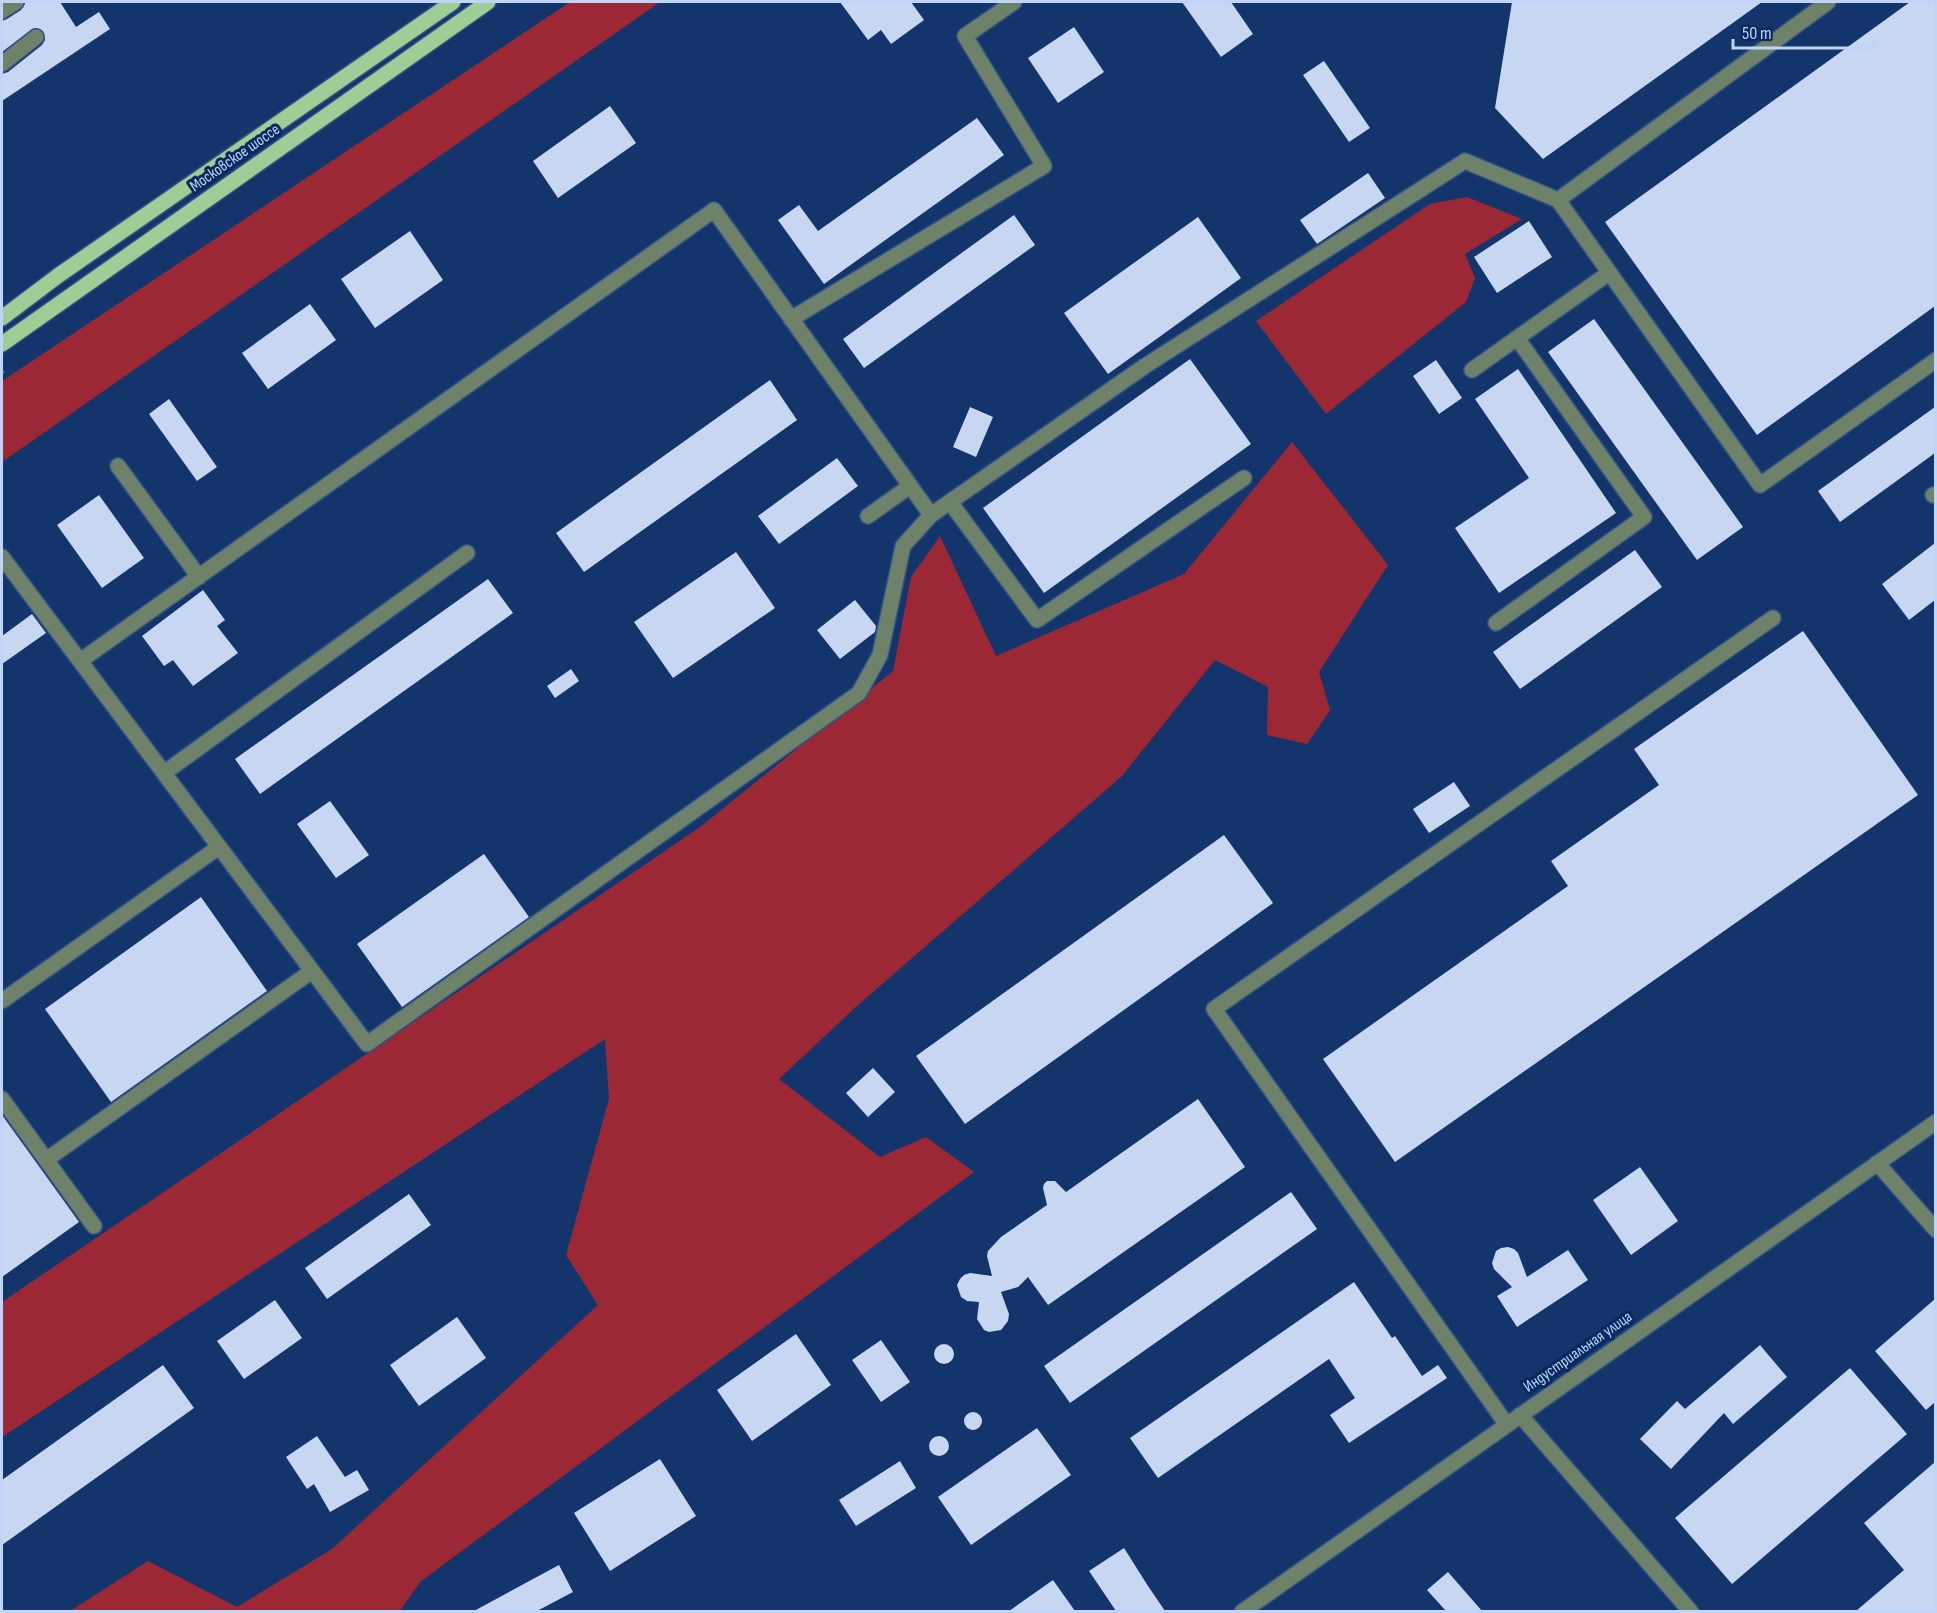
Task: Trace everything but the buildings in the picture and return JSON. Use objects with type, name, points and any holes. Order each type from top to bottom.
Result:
[{"type":"main road","name":"Московское шоссе","points":[[2,318],[59,275],[453,2]]},
{"type":"main road","name":"Московское шоссе","points":[[2,344],[488,2]]},
{"type":"street","points":[[2,11],[15,2]]},
{"type":"street","points":[[791,319],[1044,166],[965,36],[1014,2]]},
{"type":"street","points":[[1558,200],[1828,2]]},
{"type":"street","points":[[2,64],[36,38]]},
{"type":"street","points":[[2,557],[367,1044],[859,693],[880,655],[903,546],[931,515],[1145,366],[1465,161],[1558,200],[1760,485],[1935,360]]},
{"type":"street","points":[[80,661],[714,210],[931,515]]},
{"type":"street","points":[[1472,370],[1609,273]]},
{"type":"street","points":[[1496,623],[1644,517],[1517,338]]},
{"type":"street","points":[[118,466],[199,577]]},
{"type":"street","points":[[950,502],[1037,620],[1244,478]]},
{"type":"street","points":[[868,516],[910,486]]},
{"type":"street","points":[[164,773],[467,553]]},
{"type":"street","points":[[1507,1425],[1214,1009],[1773,618]]},
{"type":"street","points":[[2,1001],[219,847]]},
{"type":"street","points":[[46,1160],[312,971]]},
{"type":"street","points":[[2,1099],[94,1226]]},
{"type":"street","name":"Индустриальная улица","points":[[1242,1611],[1935,1122]]},
{"type":"street","points":[[1877,1163],[1935,1230]]},
{"type":"street","points":[[1520,1415],[1691,1611]]},
{"type":"shaded area","points":[[570,2],[660,2],[2,462],[2,381]]},
{"type":"shaded area","points":[[1467,197],[1522,219],[1465,254],[1475,278],[1466,302],[1326,414],[1256,321],[1430,204]]},
{"type":"shaded area","points":[[1292,442],[1388,565],[1319,672],[1330,710],[1307,744],[1267,735],[1268,687],[1215,660],[1121,777],[858,1005],[779,1079],[880,1157],[926,1137],[974,1172],[420,1582],[400,1611],[70,1611],[148,1561],[237,1607],[332,1549],[598,1305],[566,1255],[609,1099],[605,1039],[2,1437],[2,1302],[700,827],[893,671],[911,577],[940,536],[996,656],[1184,574]]}]
